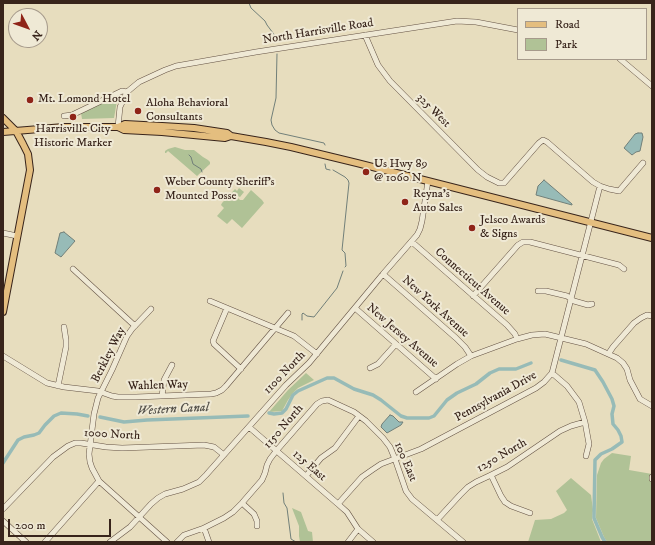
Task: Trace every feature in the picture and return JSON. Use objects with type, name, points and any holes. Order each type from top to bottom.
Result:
[{"type":"main road","points":[[3,118],[16,131],[23,144],[28,154],[30,170],[3,312]]},
{"type":"main road","points":[[3,132],[64,127],[118,127],[125,124],[194,128],[227,133],[231,136],[291,147],[652,238]]},
{"type":"street","name":"North Harrisville Road","points":[[64,116],[72,115],[122,91],[127,92],[140,82],[176,66],[457,21],[476,22],[517,30]]},
{"type":"street","name":"325 West","points":[[365,35],[378,65],[390,81],[478,170],[487,177],[499,183],[504,183],[543,140],[600,186]]},
{"type":"street","points":[[621,60],[652,86]]},
{"type":"street","points":[[118,127],[120,107],[127,92]]},
{"type":"street","points":[[600,186],[619,191],[643,163]]},
{"type":"street","name":"1100 North","points":[[110,542],[130,527],[151,504],[161,496],[183,489],[198,482],[206,475],[286,385],[317,354],[417,235],[420,229],[428,181]]},
{"type":"street","name":"Pennsylvania Drive","points":[[338,504],[362,477],[381,464],[421,449],[536,388],[552,373],[600,186]]},
{"type":"street","points":[[3,234],[17,236]]},
{"type":"street","name":"Connecticut Avenue","points":[[412,242],[511,329],[517,339]]},
{"type":"street","points":[[473,296],[518,245],[523,242],[530,242],[619,264],[624,269]]},
{"type":"street","points":[[73,269],[135,326]]},
{"type":"street","name":"New York Avenue","points":[[383,274],[456,338],[471,356]]},
{"type":"street","points":[[538,291],[546,291],[567,296],[574,301],[588,305],[592,304]]},
{"type":"street","points":[[210,301],[294,336],[317,354]]},
{"type":"street","points":[[227,308],[213,341],[214,344],[241,369]]},
{"type":"street","name":"New Jersey Avenue","points":[[355,308],[436,379]]},
{"type":"street","name":"Berkley Way","points":[[99,481],[94,474],[89,454],[94,414],[98,398],[127,336],[151,309]]},
{"type":"street","name":"Wahlen Way","points":[[3,356],[47,383],[101,392],[112,396],[211,394],[222,390],[288,313]]},
{"type":"street","points":[[609,353],[612,347],[634,323],[641,318],[652,316]]},
{"type":"street","points":[[58,386],[66,347],[64,326]]},
{"type":"street","points":[[416,392],[471,356],[517,339],[532,335],[545,334],[586,344],[609,353],[627,369],[630,380],[640,399],[652,406]]},
{"type":"street","points":[[370,368],[378,364],[396,344]]},
{"type":"street","points":[[162,396],[162,386],[172,365]]},
{"type":"street","points":[[552,373],[567,386],[579,402],[585,422],[589,444],[586,456]]},
{"type":"street","name":"100 East","points":[[322,401],[328,400],[354,412],[366,421],[390,447],[406,491],[412,499],[463,542]]},
{"type":"street","name":"1150 North","points":[[177,542],[184,535],[204,528],[224,518],[242,503],[262,480],[266,473],[267,465],[270,459],[277,450],[317,404],[322,401]]},
{"type":"street","points":[[306,476],[322,458],[335,448],[359,416]]},
{"type":"street","name":"1250 North","points":[[437,520],[468,487],[507,467],[560,431],[585,422]]},
{"type":"street","name":"125 East","points":[[250,427],[347,512],[358,529],[373,542]]},
{"type":"street","name":"1000 North","points":[[3,509],[53,457],[60,451],[75,443],[122,448],[204,445],[214,447],[224,455]]},
{"type":"street","points":[[491,475],[505,502],[511,506],[530,513]]},
{"type":"street","points":[[44,542],[99,481],[167,542]]},
{"type":"street","points":[[242,503],[254,514],[257,521],[257,526]]},
{"type":"street","points":[[3,521],[26,542]]},
{"type":"street","points":[[204,528],[209,542]]},
{"type":"street","points":[[348,542],[358,529]]},
{"type":"green space","points":[[118,95],[114,118],[82,119],[81,113]]},
{"type":"green space","points":[[175,147],[185,150],[194,150],[208,160],[210,164],[197,176],[168,151],[165,153],[168,149]]},
{"type":"green space","points":[[239,188],[244,192],[240,197],[237,197],[240,200],[243,200],[251,190],[264,203],[242,228],[232,219],[227,224],[217,216],[224,208],[221,205],[222,203],[235,189],[237,191]]},
{"type":"green space","points":[[306,373],[314,380],[298,388],[288,400],[282,411],[269,412],[288,390]]},
{"type":"green space","points":[[612,453],[631,456],[629,470],[652,474],[652,542],[607,542],[604,537],[596,518],[597,475],[601,463]]},
{"type":"green space","points":[[571,478],[591,495],[593,510],[592,519],[601,542],[528,542],[535,520],[551,519],[567,510],[556,491]]},
{"type":"green space","points":[[292,508],[301,512],[308,531],[312,532],[313,542],[300,542],[299,526]]},
{"type":"water","points":[[642,133],[643,137],[640,151],[632,155],[624,148],[635,134]]},
{"type":"water","points":[[544,180],[572,205],[536,195],[538,186]]},
{"type":"water","points":[[64,232],[75,241],[61,257],[55,253],[60,233]]},
{"type":"water","points":[[390,415],[399,422],[403,422],[401,425],[387,433],[381,427]]},
{"type":"waterway","points":[[249,3],[251,8],[265,21],[276,37],[276,42]]},
{"type":"waterway","points":[[277,54],[276,98],[271,120],[272,125],[279,133],[324,143],[325,145]]},
{"type":"waterway","points":[[189,155],[193,164],[201,169],[202,172]]},
{"type":"waterway","points":[[325,164],[326,169],[330,170]]},
{"type":"waterway","points":[[333,170],[345,177],[349,183],[342,250],[345,253],[345,267]]},
{"type":"waterway","points":[[302,320],[303,313],[307,316],[314,317],[337,288],[343,271]]},
{"type":"waterway","name":"Western Canal","points":[[561,360],[595,370],[612,399],[614,406],[612,414],[613,424],[618,430],[622,442],[601,454],[595,460],[594,518],[605,542]]},
{"type":"waterway","name":"Western Canal","points":[[269,413],[282,413],[286,409],[293,395],[298,391],[327,378],[334,378],[354,389],[373,395],[401,416],[407,418],[429,418],[434,416],[447,400],[457,393],[476,384],[490,373],[499,369],[516,369],[531,363]]},
{"type":"waterway","name":"Western Canal","points":[[3,463],[18,440],[39,433],[54,416],[61,413],[88,416]]},
{"type":"waterway","name":"Western Canal","points":[[100,417],[124,422],[248,416]]},
{"type":"waterway","points":[[283,493],[284,503],[287,508],[291,539],[296,542]]},
{"type":"place","name":"Mt. Lomond Hotel","points":[[30,100]]},
{"type":"place","name":"Aloha Behavioral Consultants","points":[[138,111]]},
{"type":"place","name":"Harrisville City Historic Marker","points":[[73,117]]},
{"type":"place","name":"Us Hwy 89 @ 1060 N","points":[[366,172]]},
{"type":"place","name":"Weber County Sheriff's Mounted Posse","points":[[157,190]]},
{"type":"place","name":"Reyna's Auto Sales","points":[[405,202]]},
{"type":"place","name":"Jelsco Awards & Signs","points":[[472,228]]}]
